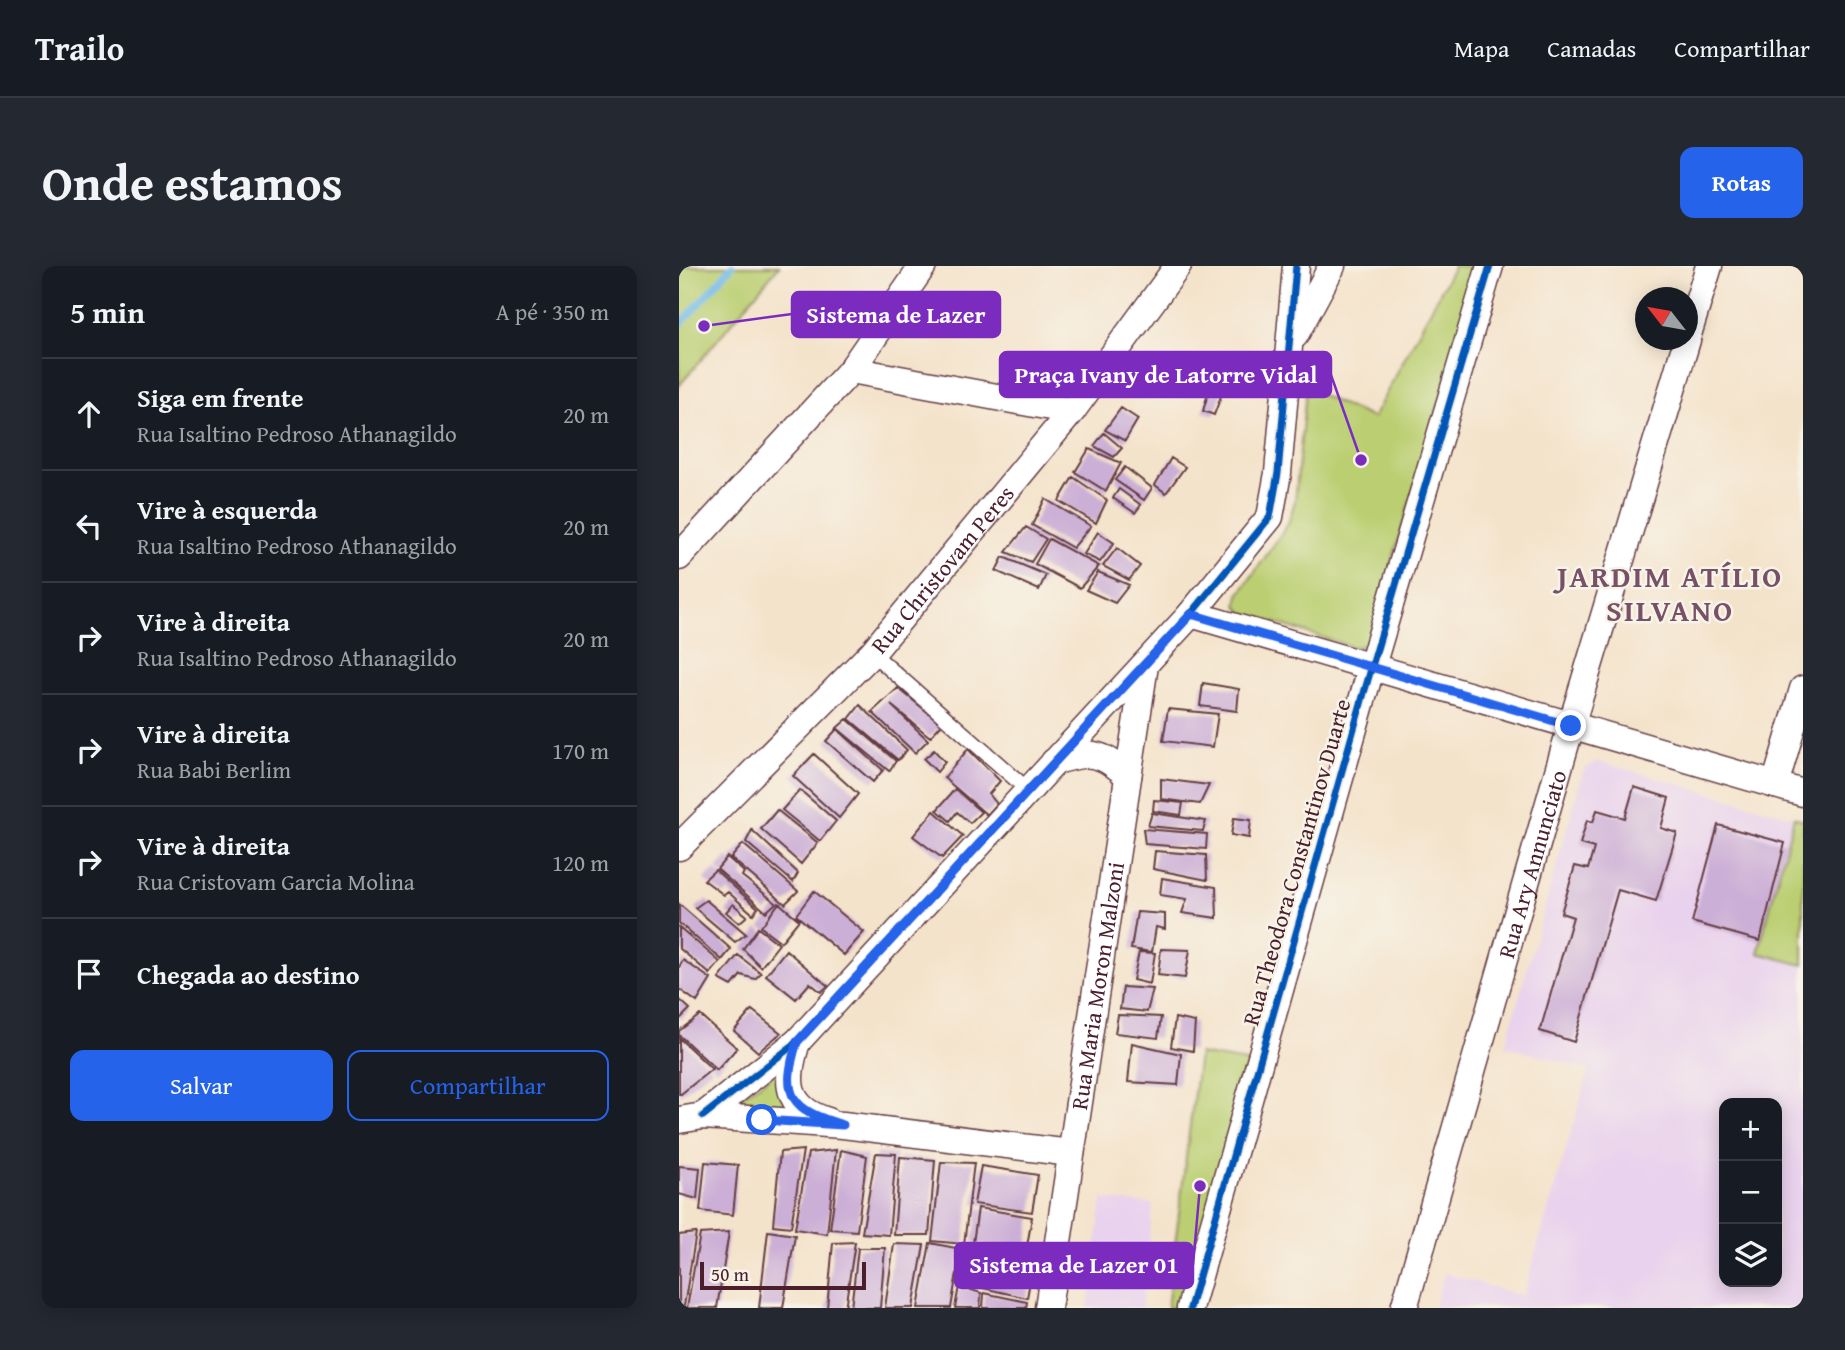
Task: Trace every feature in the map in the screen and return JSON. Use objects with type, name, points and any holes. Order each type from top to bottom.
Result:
[{"type":"street","points":[[679,557],[851,370],[923,266]]},
{"type":"street","name":"Rua Christovam Peres","points":[[679,847],[872,653],[1072,411],[1178,266]]},
{"type":"street","points":[[691,1118],[797,1042],[1191,614],[1270,517],[1279,472],[1296,266]]},
{"type":"street","points":[[1291,342],[1332,266]]},
{"type":"street","name":"Rua Theodora Constantinov Duarte","points":[[1190,1308],[1371,669],[1490,266]]},
{"type":"street","name":"Rua Ary Annunciato","points":[[1698,302],[1709,266]]},
{"type":"street","name":"Rua Ary Annunciato","points":[[1404,1308],[1571,726],[1684,350]]},
{"type":"street","points":[[851,370],[1072,411]]},
{"type":"street","points":[[1191,614],[1371,669],[1803,793]]},
{"type":"street","name":"Rua Maria Moron Malzoni","points":[[1048,1308],[1145,664]]},
{"type":"street","points":[[1775,785],[1803,689]]},
{"type":"street","points":[[1054,762],[1078,754],[1103,756],[1128,776]]},
{"type":"street","points":[[797,1042],[787,1072],[796,1103],[812,1116],[843,1125]]},
{"type":"street","points":[[691,1118],[843,1125],[1071,1153]]},
{"type":"lane","points":[[872,653],[1028,790]]},
{"type":"shaded area","points":[[1597,761],[1794,817],[1758,952],[1803,965],[1803,1308],[1434,1307],[1444,1273],[1523,1296],[1589,1070],[1505,1046],[1584,769]]},
{"type":"shaded area","points":[[1102,1199],[1153,1204],[1141,1308],[1088,1308]]},
{"type":"green space","points":[[679,266],[779,266],[679,386]]},
{"type":"green space","points":[[1454,266],[1480,266],[1369,638],[1363,646],[1353,647],[1244,613],[1237,606],[1239,595],[1288,524],[1295,501],[1306,389],[1373,418]]},
{"type":"green space","points":[[1794,817],[1803,820],[1803,965],[1758,953]]},
{"type":"green space","points":[[1199,1054],[1252,1063],[1183,1308],[1167,1308]]},
{"type":"green space","points":[[780,1073],[793,1113],[725,1107],[772,1076]]},
{"type":"building","points":[[1211,383],[1224,388],[1214,415],[1203,411]]},
{"type":"building","points":[[1121,408],[1138,419],[1125,441],[1105,430]]},
{"type":"building","points":[[1104,433],[1122,448],[1114,457],[1094,446]]},
{"type":"building","points":[[1089,449],[1121,463],[1106,491],[1075,472]]},
{"type":"building","points":[[1171,458],[1185,467],[1166,493],[1155,485]]},
{"type":"building","points":[[1125,467],[1152,488],[1144,500],[1115,480]]},
{"type":"building","points":[[1073,477],[1107,500],[1096,523],[1059,501]]},
{"type":"building","points":[[1119,489],[1141,505],[1135,513],[1113,498]]},
{"type":"building","points":[[1045,499],[1091,526],[1073,548],[1032,525]]},
{"type":"building","points":[[1026,527],[1046,539],[1031,562],[1006,552]]},
{"type":"building","points":[[1098,532],[1114,543],[1100,562],[1084,554]]},
{"type":"building","points":[[1049,539],[1099,566],[1080,588],[1035,564]]},
{"type":"building","points":[[1117,548],[1140,566],[1129,580],[1103,566]]},
{"type":"building","points":[[1003,557],[1046,575],[1039,590],[996,571]]},
{"type":"building","points":[[1098,572],[1129,585],[1115,603],[1086,590]]},
{"type":"building","points":[[1203,683],[1239,689],[1237,711],[1200,706]]},
{"type":"building","points":[[898,688],[942,724],[930,737],[891,705],[928,740],[915,753],[872,712]]},
{"type":"building","points":[[860,705],[907,750],[898,760],[849,719]]},
{"type":"building","points":[[1168,709],[1218,714],[1213,747],[1163,741]]},
{"type":"building","points":[[847,719],[896,761],[889,771],[837,728]]},
{"type":"building","points":[[837,729],[883,770],[873,782],[826,741]]},
{"type":"building","points":[[968,749],[1000,781],[989,794],[997,804],[987,815],[944,778]]},
{"type":"building","points":[[934,750],[945,762],[937,772],[924,759]]},
{"type":"building","points":[[814,754],[858,794],[839,818],[793,776]]},
{"type":"building","points":[[1161,779],[1209,785],[1200,804],[1161,799]]},
{"type":"building","points":[[1634,787],[1669,798],[1661,828],[1677,833],[1656,901],[1618,890],[1574,1042],[1540,1031],[1573,917],[1561,913],[1575,866],[1588,869],[1594,848],[1580,844],[1587,820],[1593,822],[1597,810],[1625,818]]},
{"type":"building","points":[[955,789],[981,812],[970,823],[957,812],[950,821],[937,810]]},
{"type":"building","points":[[800,790],[836,821],[820,841],[782,810]]},
{"type":"building","points":[[1154,800],[1183,803],[1181,815],[1153,811]]},
{"type":"building","points":[[777,810],[818,843],[801,864],[761,829]]},
{"type":"building","points":[[934,811],[963,836],[942,858],[913,836]]},
{"type":"building","points":[[1152,813],[1206,821],[1203,831],[1148,826]]},
{"type":"building","points":[[1234,818],[1251,820],[1249,838],[1231,835]]},
{"type":"building","points":[[1718,825],[1785,843],[1760,941],[1692,922]]},
{"type":"building","points":[[1143,829],[1207,834],[1206,849],[1145,844]]},
{"type":"building","points":[[752,830],[798,873],[793,882],[746,842]]},
{"type":"building","points":[[743,844],[798,891],[785,904],[731,858]]},
{"type":"building","points":[[1155,851],[1206,855],[1207,880],[1153,869]]},
{"type":"building","points":[[727,857],[744,872],[742,876],[776,903],[766,912],[717,869]]},
{"type":"building","points":[[715,870],[758,908],[753,914],[728,892],[724,895],[704,880]]},
{"type":"building","points":[[1162,878],[1216,887],[1217,918],[1182,913],[1187,899],[1160,895]]},
{"type":"building","points":[[814,891],[864,932],[844,955],[796,915]]},
{"type":"building","points":[[706,900],[746,934],[735,942],[695,908]]},
{"type":"building","points":[[779,903],[799,920],[781,942],[761,927]]},
{"type":"building","points":[[679,904],[731,949],[722,960],[679,923]]},
{"type":"building","points":[[733,904],[747,916],[739,923],[726,912]]},
{"type":"building","points":[[1137,912],[1165,914],[1165,929],[1156,927],[1152,952],[1131,949]]},
{"type":"building","points":[[679,927],[720,962],[710,974],[679,948]]},
{"type":"building","points":[[758,928],[779,944],[761,967],[743,949]]},
{"type":"building","points":[[1161,949],[1190,950],[1185,978],[1158,975]]},
{"type":"building","points":[[786,950],[828,986],[821,992],[810,983],[796,999],[766,975]]},
{"type":"building","points":[[1139,952],[1155,953],[1150,984],[1133,980]]},
{"type":"building","points":[[738,955],[761,973],[755,979],[741,975],[732,986],[719,979]]},
{"type":"building","points":[[683,960],[711,979],[697,1002],[679,989],[679,967]]},
{"type":"building","points":[[1123,987],[1153,989],[1147,1012],[1120,1009]]},
{"type":"building","points":[[679,999],[690,1009],[679,1020]]},
{"type":"building","points":[[752,1010],[781,1033],[758,1052],[734,1031]]},
{"type":"building","points":[[700,1015],[737,1048],[717,1070],[679,1035],[679,1031]]},
{"type":"building","points":[[1118,1015],[1161,1017],[1158,1038],[1115,1033]]},
{"type":"building","points":[[1175,1018],[1195,1022],[1193,1051],[1171,1047]]},
{"type":"building","points":[[679,1038],[712,1069],[681,1094],[679,1094]]},
{"type":"building","points":[[1132,1043],[1181,1054],[1178,1085],[1128,1082]]},
{"type":"building","points":[[803,1150],[791,1227],[773,1225],[780,1152]]},
{"type":"building","points":[[836,1150],[827,1234],[795,1229],[808,1153]]},
{"type":"building","points":[[841,1150],[867,1156],[857,1231],[830,1229]]},
{"type":"building","points":[[876,1153],[896,1154],[889,1235],[862,1233]]},
{"type":"building","points":[[900,1157],[935,1160],[929,1235],[894,1235]]},
{"type":"building","points":[[705,1162],[738,1165],[733,1215],[700,1211]]},
{"type":"building","points":[[941,1162],[974,1163],[964,1244],[932,1241]]},
{"type":"building","points":[[679,1166],[700,1168],[697,1199],[679,1194]]},
{"type":"building","points":[[981,1166],[1038,1175],[1032,1212],[974,1204]]},
{"type":"building","points":[[978,1208],[1032,1217],[1026,1252],[973,1243]]},
{"type":"building","points":[[768,1231],[795,1235],[783,1308],[759,1308]]},
{"type":"building","points":[[729,1232],[717,1308],[687,1308],[700,1234]]},
{"type":"building","points":[[696,1233],[684,1306],[679,1307],[679,1235]]},
{"type":"building","points":[[855,1242],[845,1308],[827,1308],[833,1243]]},
{"type":"building","points":[[930,1243],[961,1249],[951,1308],[918,1308]]},
{"type":"building","points":[[894,1244],[924,1245],[913,1308],[885,1308]]},
{"type":"building","points":[[858,1248],[885,1248],[880,1308],[851,1308]]},
{"type":"building","points":[[963,1273],[1030,1281],[1027,1298],[961,1283]]},
{"type":"building","points":[[959,1286],[981,1293],[980,1308],[955,1308]]},
{"type":"building","points":[[984,1293],[1027,1302],[1026,1308],[983,1308]]},
{"type":"waterway","points":[[679,326],[732,266]]},
{"type":"cycle path","points":[[703,1116],[797,1042],[1191,614],[1270,517],[1278,473],[1296,266]]},
{"type":"cycle path","points":[[1190,1308],[1364,693],[1490,266]]},
{"type":"place","name":"Sistema de Lazer","points":[[704,326]]},
{"type":"place","name":"Praça Ivany de Latorre Vidal","points":[[1361,460]]},
{"type":"place","name":"Sistema de Lazer 01","points":[[1200,1186]]},
{"type":"district","name":"JARDIM ATÍLIO SILVANO","points":[[1670,593]]},
{"type":"route","points":[[762,1120],[843,1125],[812,1116],[796,1103],[787,1072],[797,1042],[1191,614],[1571,726]]}]
